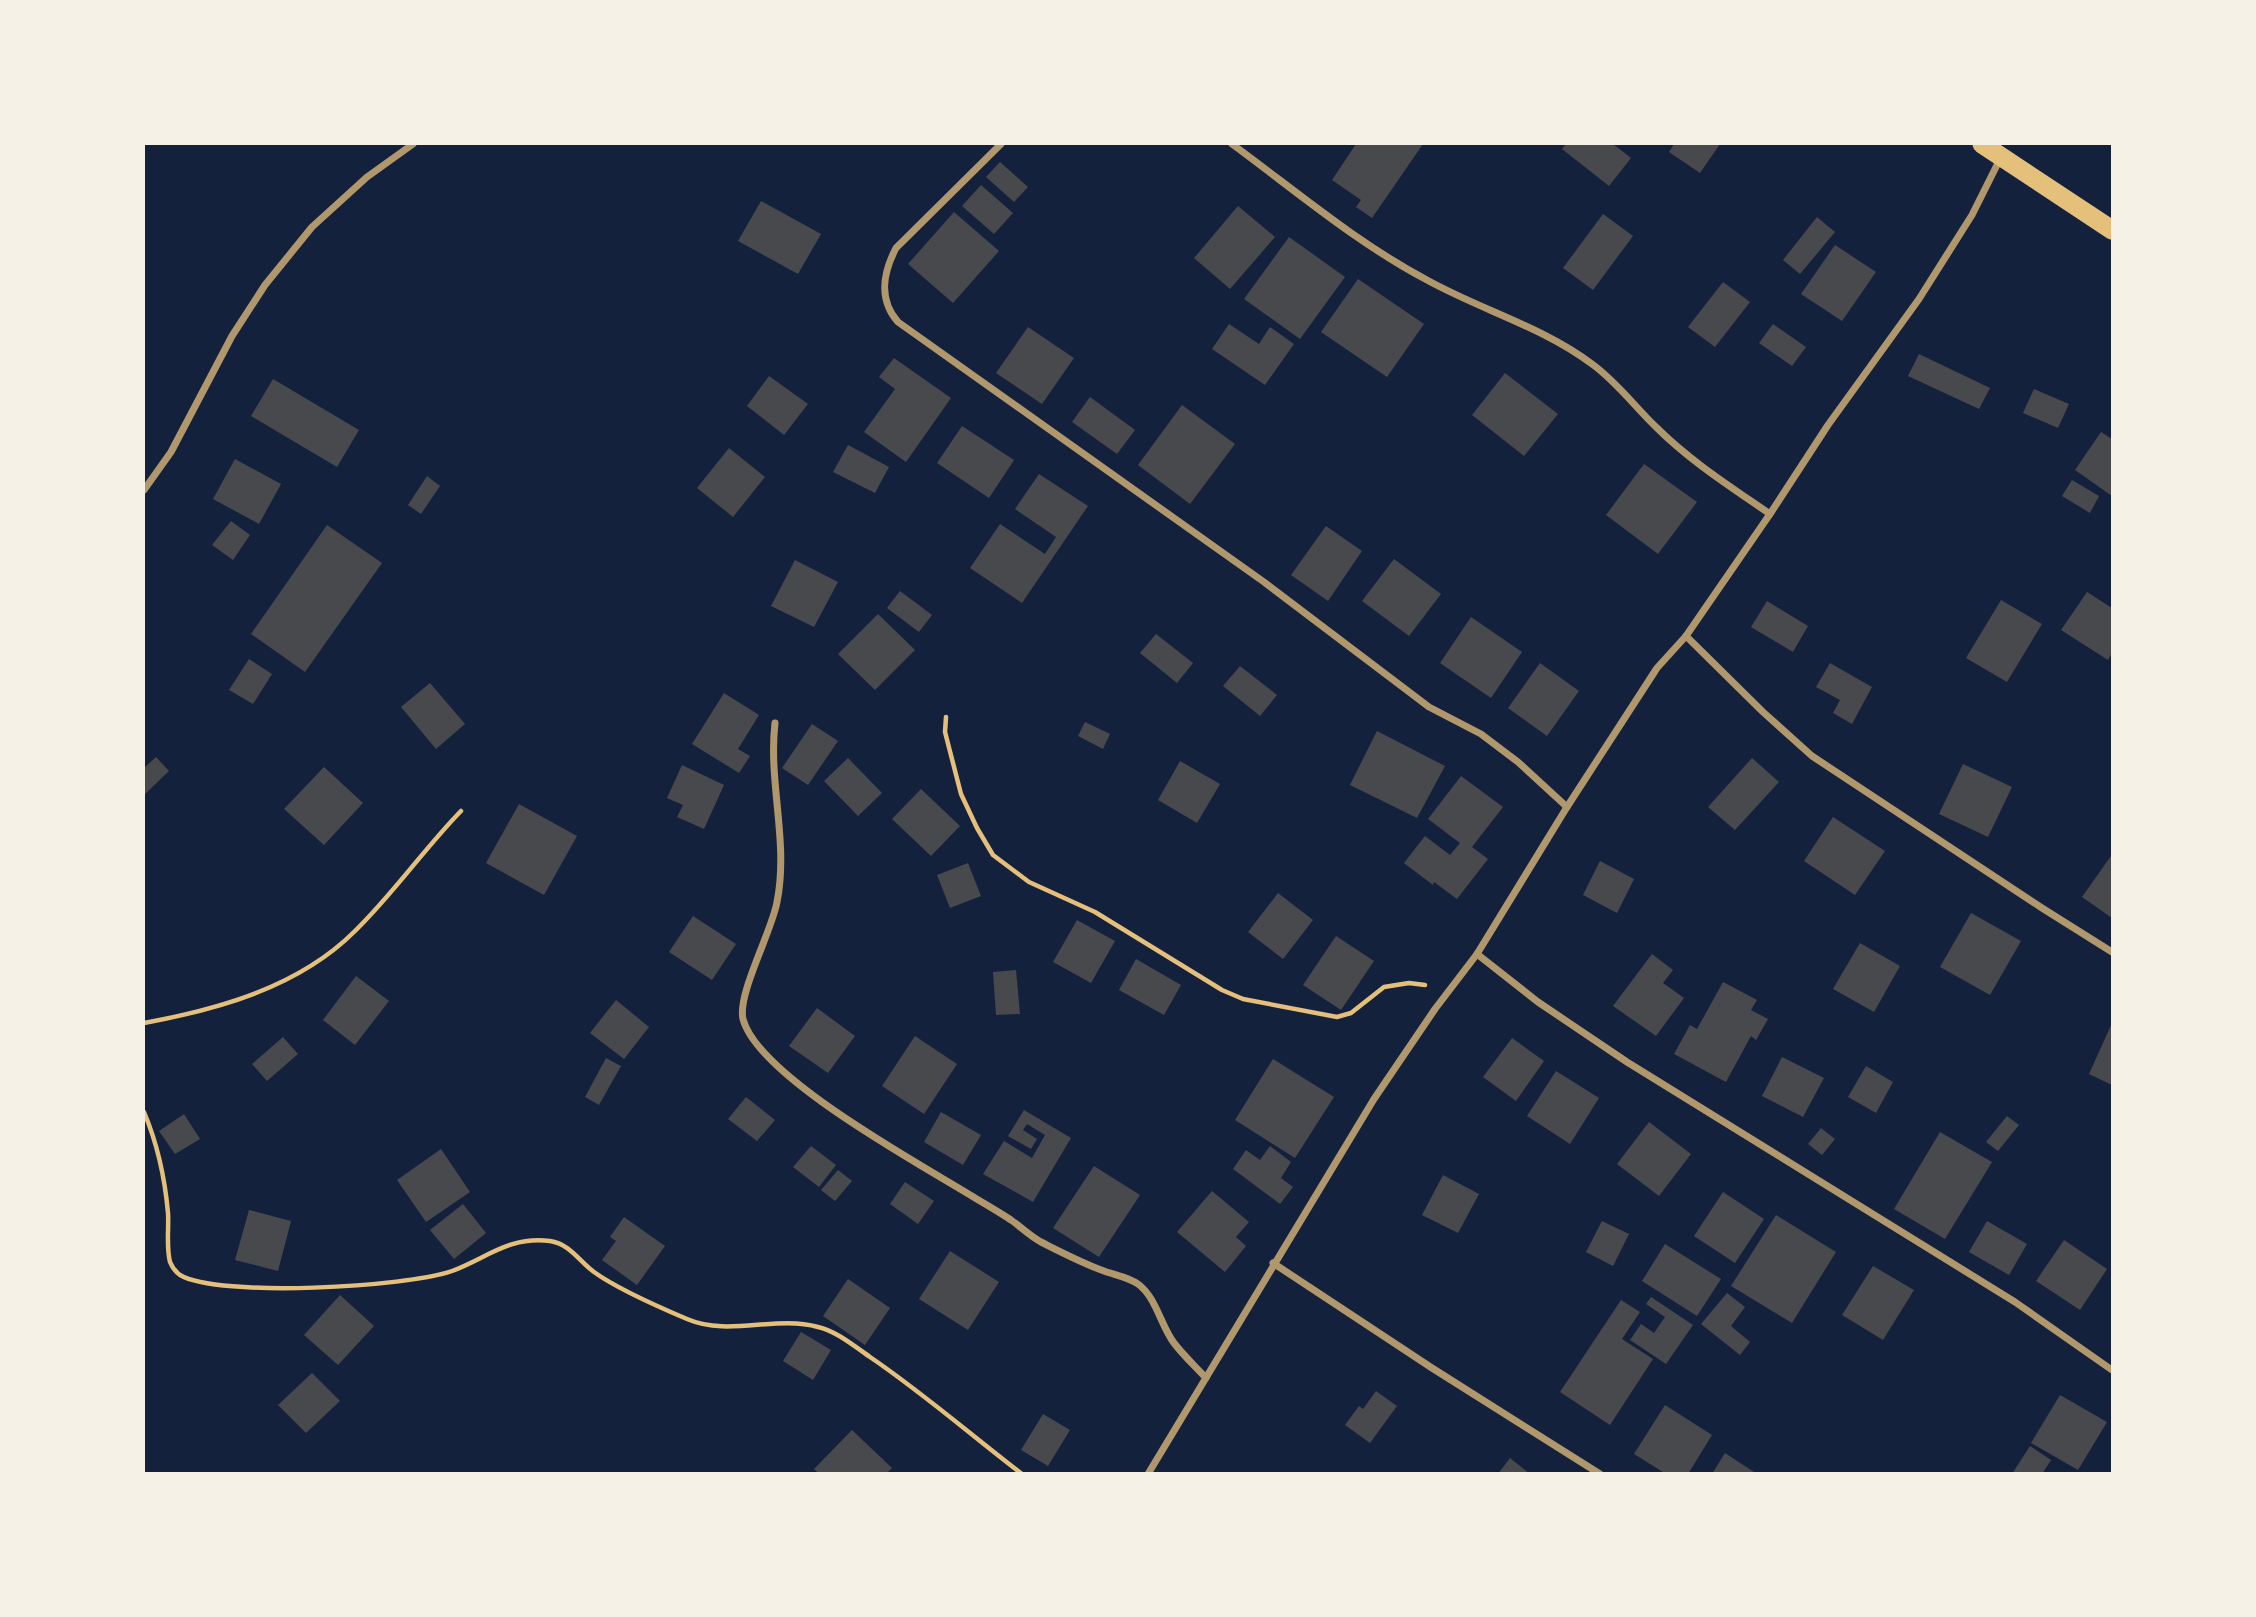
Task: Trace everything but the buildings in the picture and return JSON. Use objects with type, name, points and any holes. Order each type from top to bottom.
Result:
[{"type":"highway","points":[[1982,144],[2112,230]]},
{"type":"street","points":[[144,490],[171,452],[232,336],[265,285],[312,227],[367,177],[413,144]]},
{"type":"street","points":[[1000,144],[896,248],[886,267],[884,279],[884,295],[892,316],[1264,582],[1429,706],[1481,734],[1518,762],[1567,807]]},
{"type":"street","points":[[1232,144],[1302,198],[1405,267],[1554,340],[1592,364],[1625,392],[1655,427],[1687,455],[1770,514]]},
{"type":"street","points":[[1148,1474],[1374,1099],[1476,954],[1657,668],[1686,636],[1828,425],[1920,299],[1972,215],[2001,156]]},
{"type":"street","points":[[1686,636],[1812,756],[2112,952]]},
{"type":"street","points":[[775,723],[772,766],[781,838],[778,901],[771,928],[750,981],[742,1013],[744,1022],[758,1046],[786,1075],[813,1096],[1038,1240],[1101,1270],[1137,1283],[1145,1290],[1174,1344],[1206,1378]]},
{"type":"street","points":[[1476,954],[1538,1002],[1627,1062],[2015,1302],[2112,1370]]},
{"type":"street","points":[[1273,1263],[1600,1474]]},
{"type":"path","points":[[946,717],[945,732],[961,794],[993,855],[1029,882],[1095,912],[1222,990],[1243,999],[1337,1017],[1351,1013],[1384,987],[1409,983],[1450,989]]},
{"type":"path","points":[[144,1023],[206,1011],[283,982],[312,966],[355,931],[461,811]]},
{"type":"path","points":[[144,1112],[159,1158],[168,1213],[171,1265],[179,1275],[203,1283],[265,1290],[405,1281],[452,1271],[512,1243],[551,1241],[575,1252],[593,1271],[621,1288],[696,1323],[748,1327],[802,1324],[821,1327],[899,1376],[1022,1474]]}]
